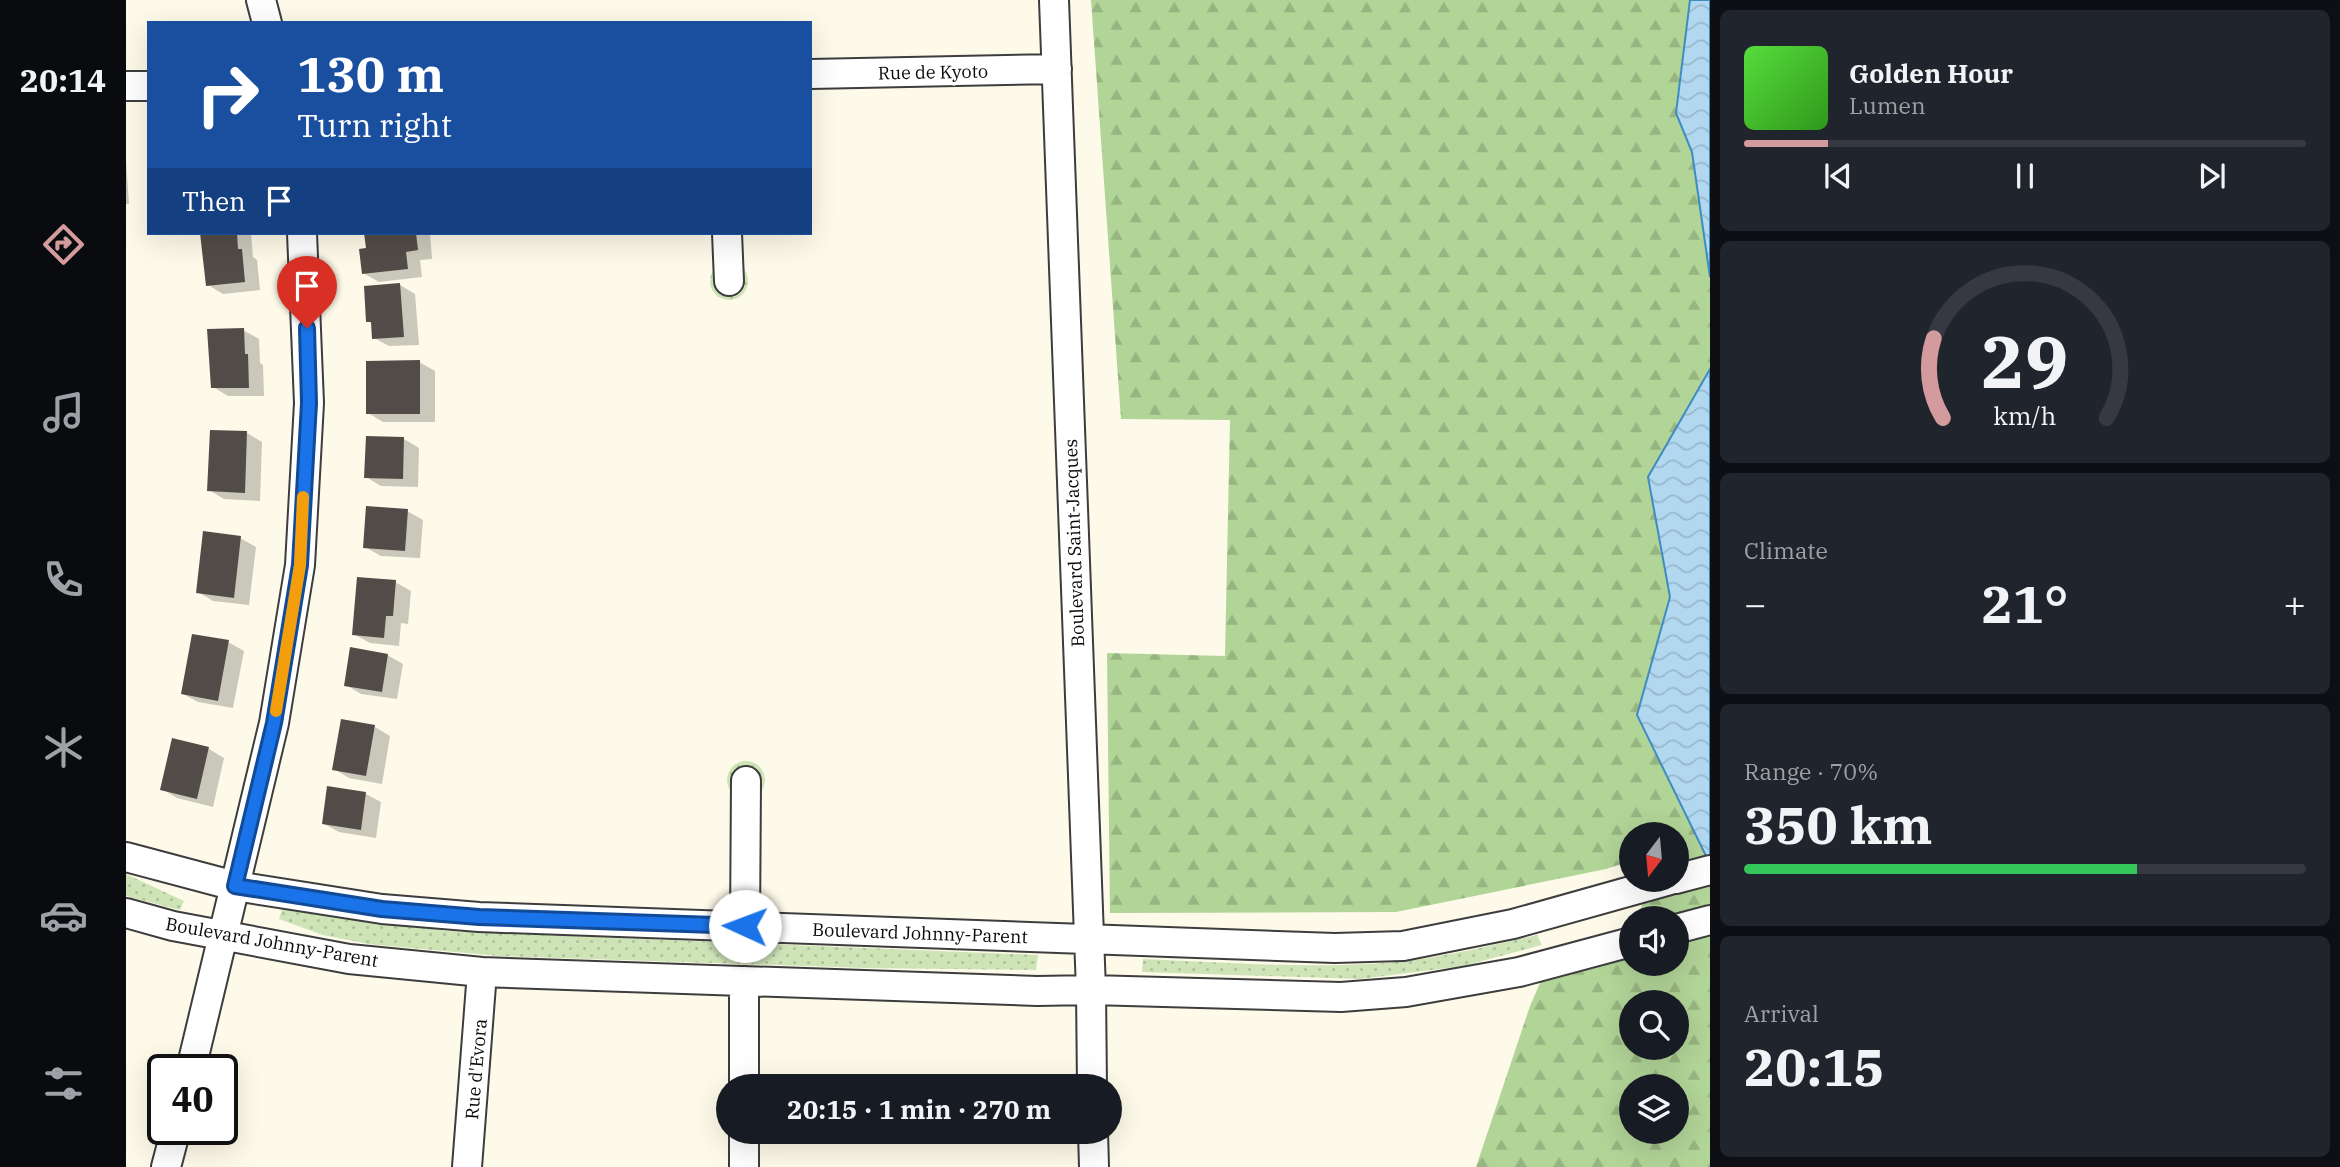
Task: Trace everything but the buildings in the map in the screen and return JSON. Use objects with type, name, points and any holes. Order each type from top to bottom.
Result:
[{"type":"street","points":[[261,0],[266,21]]},
{"type":"street","name":"Boulevard Saint-Jacques","points":[[1054,0],[1092,1074]]},
{"type":"street","name":"Rue de Kyoto","points":[[812,74],[1056,69]]},
{"type":"street","points":[[126,86],[147,86]]},
{"type":"street","points":[[195,1054],[274,723],[300,565],[309,403],[302,235]]},
{"type":"street","points":[[727,235],[729,281]]},
{"type":"street","points":[[745,926],[746,781]]},
{"type":"street","name":"Boulevard Johnny-Parent","points":[[126,857],[235,886],[382,909],[479,917],[1335,948],[1403,946],[1513,925],[1628,892]]},
{"type":"street","points":[[1689,875],[1710,870]]},
{"type":"street","name":"Boulevard Johnny-Parent","points":[[126,913],[173,926],[349,959],[482,972],[1037,991],[1341,997],[1406,992],[1519,972],[1619,945]]},
{"type":"street","points":[[1689,925],[1710,919]]},
{"type":"street","name":"Rue d'Evora","points":[[467,1167],[482,972]]},
{"type":"street","points":[[744,981],[744,1074]]},
{"type":"street","points":[[744,1144],[744,1167]]},
{"type":"street","points":[[1093,1144],[1094,1167]]},
{"type":"street","points":[[166,1167],[172,1145]]},
{"type":"green space","points":[[1091,0],[1690,0],[1676,113],[1692,152],[1710,277],[1710,369],[1648,477],[1671,597],[1637,715],[1710,864],[1710,1167],[1476,1167],[1530,1006],[1544,974],[1619,948],[1619,976],[1689,976],[1689,906],[1642,906],[1646,892],[1689,892],[1689,822],[1619,822],[1619,865],[1606,869],[1396,912],[1110,913],[1107,653],[1225,656],[1230,420],[1121,419]]},
{"type":"green space","points":[[729,262],[742,268],[748,281],[742,294],[729,300],[716,294],[710,281],[716,268]]},
{"type":"green space","points":[[746,761],[760,766],[765,780],[760,794],[746,799],[732,794],[727,780],[732,766]]},
{"type":"green space","points":[[126,874],[184,901],[180,910],[126,896]]},
{"type":"green space","points":[[282,909],[447,931],[1038,955],[1036,970],[865,968],[499,956],[368,944],[323,935],[279,919]]},
{"type":"green space","points":[[1537,935],[1542,945],[1463,966],[1360,979],[1142,972],[1143,959],[1284,965],[1389,963],[1453,954]]},
{"type":"water","points":[[1690,0],[1710,0],[1710,277],[1692,152],[1676,113]]},
{"type":"water","points":[[1710,369],[1710,864],[1637,715],[1670,597],[1648,477]]},
{"type":"slow traffic","points":[[276,711],[300,565],[303,497]]},
{"type":"route","points":[[307,328],[309,403],[300,565],[274,723],[235,886],[382,909],[479,917],[745,926]]}]
